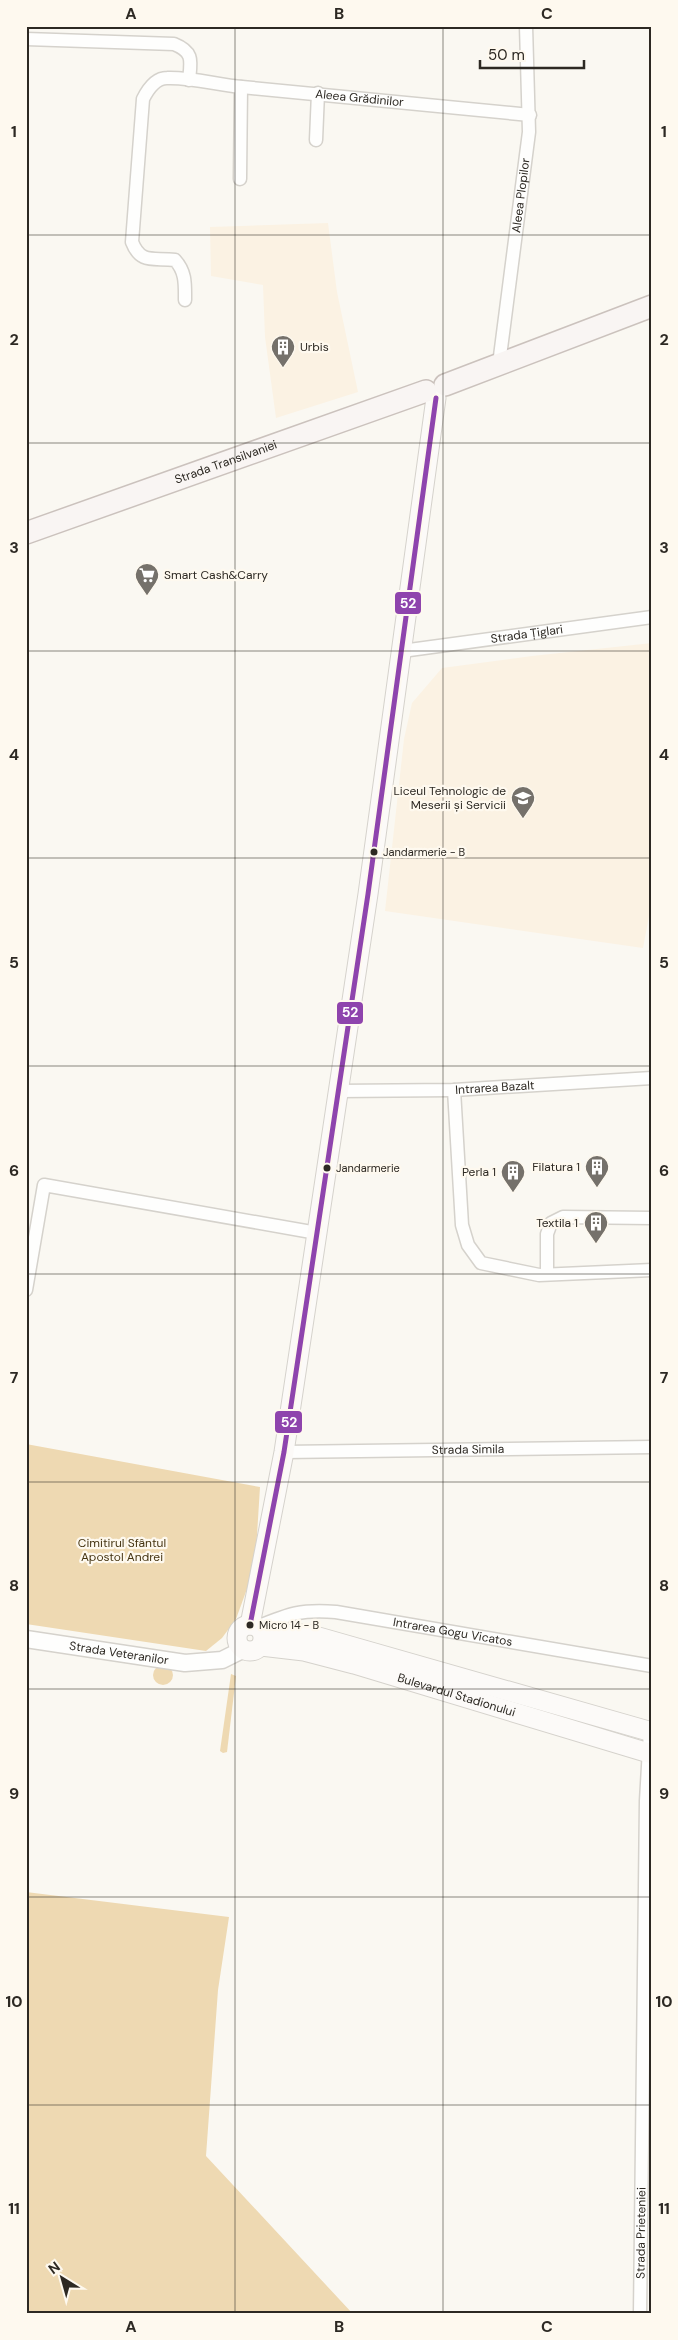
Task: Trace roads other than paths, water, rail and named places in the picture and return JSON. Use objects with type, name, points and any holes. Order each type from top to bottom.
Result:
[{"type":"main road","name":"Strada Transilvaniei","points":[[26,533],[436,391],[499,364],[652,306]]},
{"type":"main road","points":[[252,1637],[284,1452],[368,894],[436,391]]},
{"type":"main road","name":"Bulevardul Stadionului","points":[[252,1637],[308,1634],[651,1732]]},
{"type":"main road","name":"Bulevardul Stadionului","points":[[252,1637],[346,1662],[650,1753]]},
{"type":"street","name":"Aleea Plopilor","points":[[499,364],[530,115],[526,26]]},
{"type":"street","points":[[26,39],[174,44],[185,48],[189,55],[189,80]]},
{"type":"street","name":"Aleea Grădinilor","points":[[185,300],[185,275],[175,260],[150,259],[142,256],[136,252],[132,242],[143,99],[148,89],[157,81],[165,78],[189,80],[241,87],[530,115]]},
{"type":"street","points":[[240,178],[241,87]]},
{"type":"street","points":[[316,140],[318,93]]},
{"type":"street","name":"Strada Țiglari","points":[[402,651],[652,617]]},
{"type":"street","name":"Intrarea Bazalt","points":[[337,1091],[454,1090],[652,1078]]},
{"type":"street","points":[[454,1090],[462,1225],[468,1245],[481,1263],[539,1275],[548,1273],[652,1270]]},
{"type":"street","points":[[26,1290],[44,1185],[317,1232]]},
{"type":"street","points":[[548,1273],[547,1234],[551,1223],[563,1217],[652,1218]]},
{"type":"street","name":"Strada Simila","points":[[284,1452],[652,1448]]},
{"type":"street","name":"Intrarea Gogu Vicatos","points":[[252,1637],[290,1613],[310,1610],[652,1666]]},
{"type":"street","name":"Strada Veteranilor","points":[[26,1639],[185,1663],[211,1662],[252,1637]]},
{"type":"street","name":"Strada Prieteniei","points":[[640,2314],[638,2290],[649,1924],[651,1732]]},
{"type":"place","name":"Urbis","points":[[283,368]]},
{"type":"place","name":"Smart Cash&Carry","points":[[147,596]]},
{"type":"place","name":"Liceul Tehnologic de Meserii și Servicii","points":[[523,819]]},
{"type":"place","name":"Jandarmerie - B","points":[[374,852]]},
{"type":"place","name":"Jandarmerie","points":[[327,1168]]},
{"type":"place","name":"Filatura 1","points":[[597,1188]]},
{"type":"place","name":"Perla 1","points":[[513,1193]]},
{"type":"place","name":"Textila 1","points":[[596,1244]]},
{"type":"place","name":"Micro 14 - B","points":[[250,1625]]},
{"type":"park label","name":"Cimitirul Sfântul Apostol Andrei","points":[[122,1550]]}]
